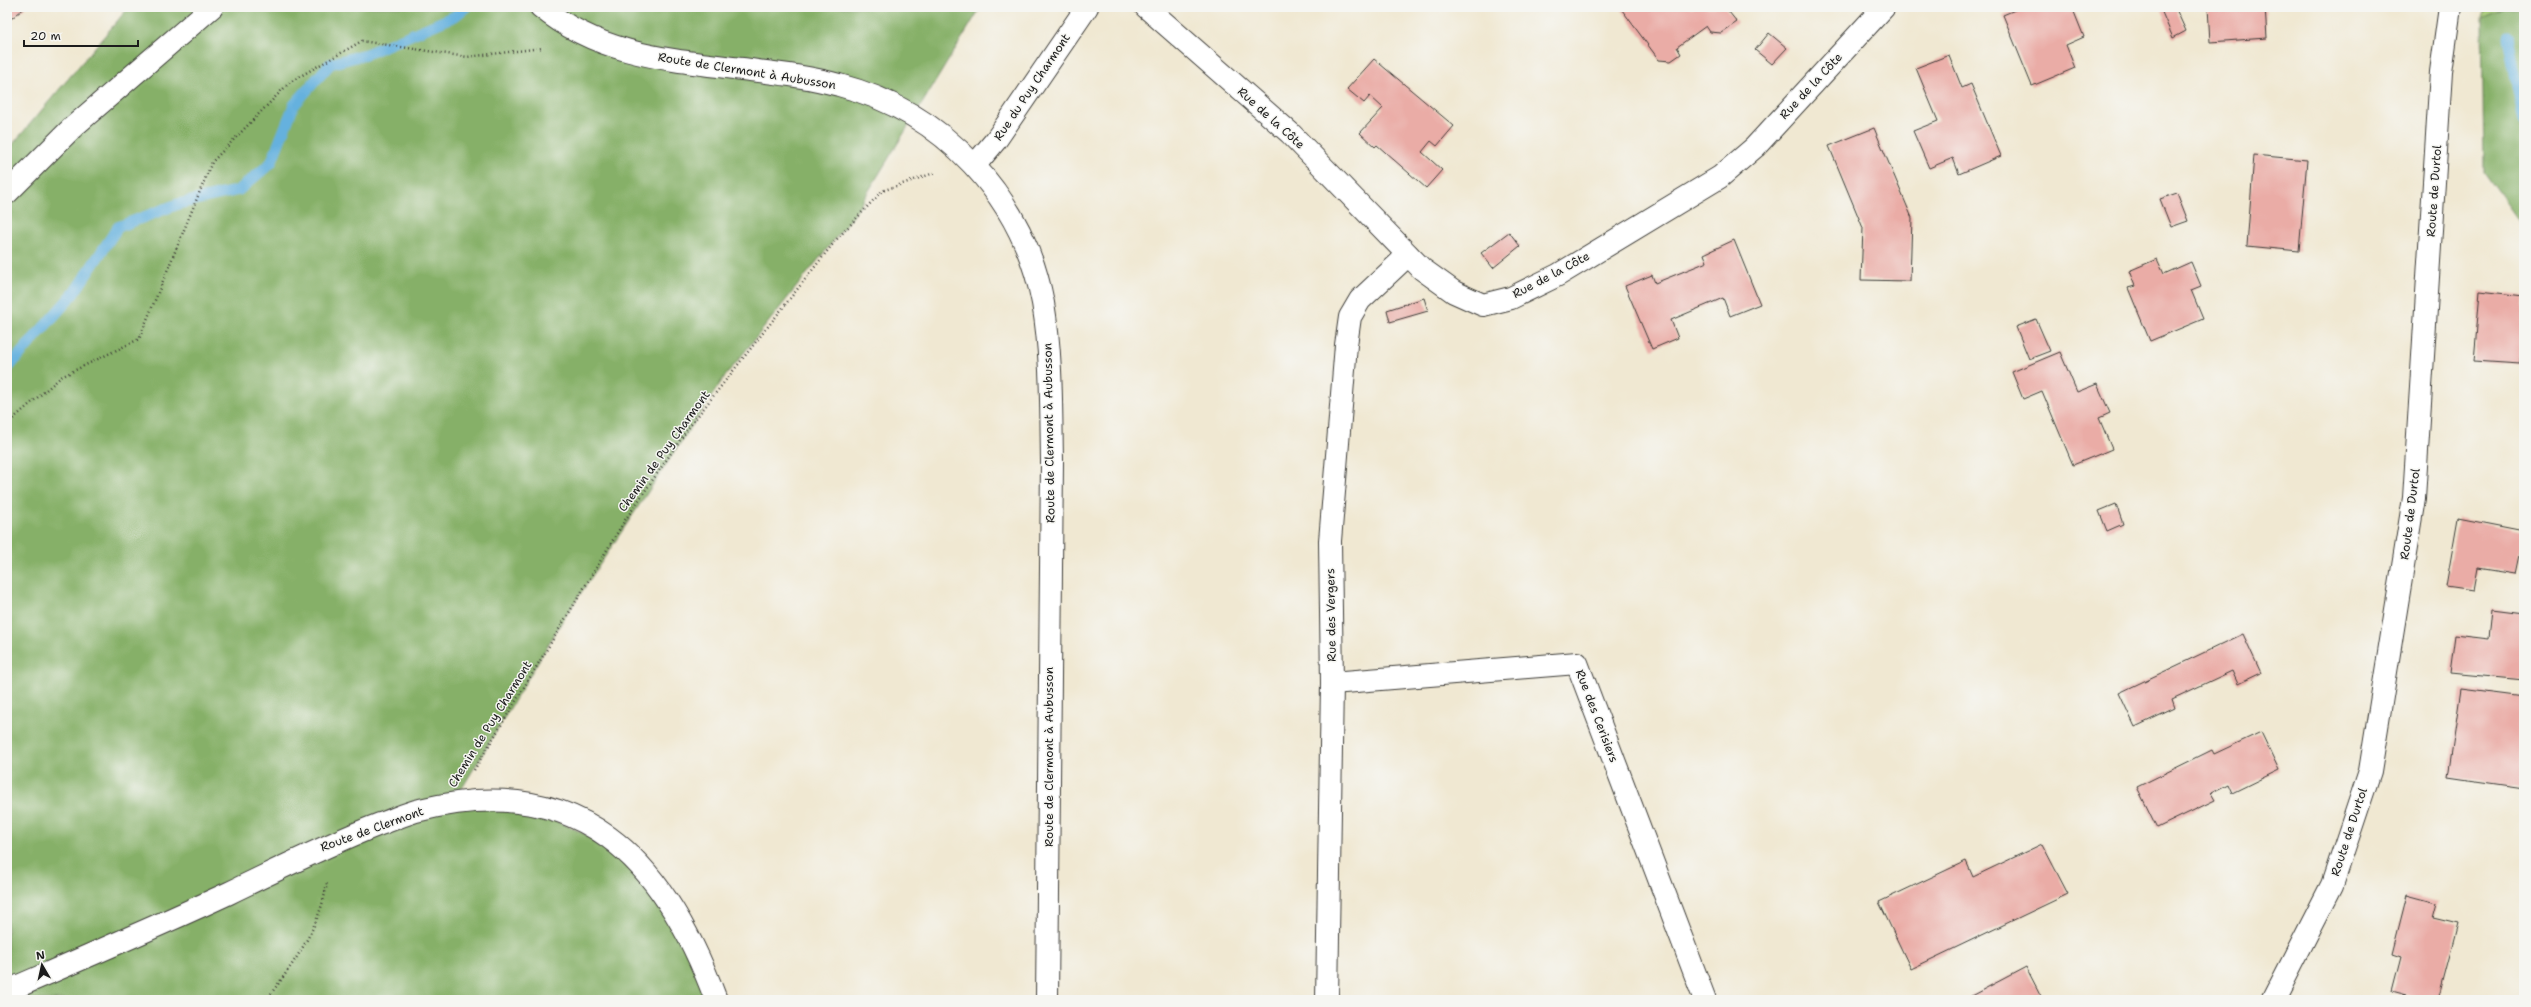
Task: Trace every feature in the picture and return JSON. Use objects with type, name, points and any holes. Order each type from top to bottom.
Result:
[{"type":"street","points":[[7,193],[73,127],[212,7]]},
{"type":"street","name":"Route de Clermont à Aubusson","points":[[541,7],[565,25],[609,46],[675,61],[815,79],[871,95],[903,109],[939,132],[975,165],[1000,196],[1031,258],[1043,304],[1049,355],[1052,461],[1047,1000]]},
{"type":"street","name":"Rue du Puy Charmont","points":[[975,165],[996,140],[1087,7]]},
{"type":"street","name":"Rue de la Côte","points":[[1146,7],[1290,133],[1422,269],[1454,292],[1483,304],[1511,298],[1558,275],[1720,176],[1755,147],[1884,7]]},
{"type":"street","name":"Route de Durtol","points":[[2273,1000],[2332,885],[2370,771],[2414,498],[2441,72],[2450,7]]},
{"type":"street","name":"Rue des Vergers","points":[[1327,1000],[1332,683],[1330,541],[1346,345],[1349,324],[1360,300],[1408,255]]},
{"type":"street","name":"Rue des Cerisiers","points":[[1332,683],[1577,663],[1705,1000]]},
{"type":"street","name":"Route de Clermont","points":[[7,991],[228,893],[333,842],[418,810],[483,799],[514,801],[542,806],[588,824],[614,841],[641,864],[666,896],[687,932],[716,1000]]},
{"type":"path","points":[[7,424],[62,377],[139,339],[212,162],[290,82],[362,41],[467,56],[545,48]]},
{"type":"path","name":"Chemin de Puy Charmont","points":[[452,804],[500,730],[568,611],[625,520],[689,427],[836,240],[882,191],[931,173],[975,165]]},
{"type":"path","points":[[266,1000],[293,965],[324,904],[333,842]]},
{"type":"green space","points":[[129,7],[981,7],[854,215],[723,379],[563,620],[452,805],[519,804],[643,860],[711,1000],[7,1000],[7,151]]},
{"type":"green space","points":[[2484,7],[2507,7],[2482,18]]},
{"type":"green space","points":[[2507,7],[2524,7],[2524,228],[2484,172],[2482,18]]},
{"type":"building","points":[[7,7],[26,7],[7,22]]},
{"type":"building","points":[[1625,7],[1647,7],[1649,9],[1652,7],[1725,7],[1737,22],[1721,33],[1710,32],[1706,26],[1677,47],[1681,54],[1671,61],[1659,60],[1622,10]]},
{"type":"building","points":[[2022,7],[2072,7],[2084,37],[2066,45],[2075,68],[2032,86],[2003,15]]},
{"type":"building","points":[[2168,7],[2175,7],[2186,31],[2173,38],[2161,10]]},
{"type":"building","points":[[2208,7],[2265,7],[2267,38],[2210,42]]},
{"type":"building","points":[[1769,33],[1787,48],[1772,64],[1755,50]]},
{"type":"building","points":[[1949,55],[1962,88],[1971,84],[2001,156],[1959,174],[1953,158],[1929,168],[1913,131],[1938,121],[1916,68]]},
{"type":"building","points":[[1374,59],[1454,126],[1437,146],[1431,141],[1422,152],[1442,170],[1426,188],[1377,145],[1375,147],[1360,133],[1383,108],[1370,96],[1364,103],[1347,89]]},
{"type":"building","points":[[1874,128],[1912,218],[1910,281],[1861,280],[1863,228],[1829,146]]},
{"type":"building","points":[[2254,155],[2307,160],[2299,251],[2247,246]]},
{"type":"building","points":[[2177,193],[2188,221],[2171,227],[2160,199]]},
{"type":"building","points":[[1509,232],[1520,246],[1493,268],[1481,253]]},
{"type":"building","points":[[1734,240],[1760,304],[1730,316],[1723,298],[1671,320],[1678,338],[1652,349],[1625,286],[1652,275],[1655,283],[1707,262],[1704,254]]},
{"type":"building","points":[[2157,259],[2164,274],[2191,262],[2201,286],[2191,290],[2203,319],[2150,341],[2128,288],[2135,286],[2129,271]]},
{"type":"building","points":[[2480,291],[2524,296],[2520,364],[2474,361]]},
{"type":"building","points":[[1424,298],[1428,311],[1390,322],[1387,310]]},
{"type":"building","points":[[2036,319],[2050,351],[2029,359],[2016,327]]},
{"type":"building","points":[[2060,352],[2077,392],[2097,384],[2110,413],[2099,418],[2112,449],[2073,465],[2042,391],[2023,399],[2012,372]]},
{"type":"building","points":[[2116,504],[2123,524],[2107,531],[2099,511]]},
{"type":"building","points":[[2458,518],[2524,531],[2515,574],[2478,568],[2474,590],[2446,586]]},
{"type":"building","points":[[2492,609],[2524,613],[2524,680],[2450,673],[2455,635],[2489,639]]},
{"type":"building","points":[[2243,634],[2261,673],[2238,684],[2232,671],[2172,699],[2175,708],[2135,727],[2119,693]]},
{"type":"building","points":[[2461,689],[2524,697],[2524,788],[2448,777]]},
{"type":"building","points":[[2261,732],[2279,770],[2232,793],[2228,784],[2211,793],[2215,800],[2157,828],[2137,787],[2212,750],[2214,754]]},
{"type":"building","points":[[2042,844],[2068,894],[1911,969],[1879,902],[1966,861],[1973,877]]},
{"type":"building","points":[[2407,895],[2437,903],[2433,918],[2458,924],[2438,1000],[2422,1000],[2392,992],[2401,957],[2392,954]]},
{"type":"building","points":[[2026,967],[2043,1000],[1974,1000],[1971,996]]},
{"type":"waterway","points":[[7,369],[74,293],[118,227],[178,204],[239,190],[271,163],[294,105],[330,64],[366,54],[455,16],[466,7]]},
{"type":"waterway","points":[[2508,37],[2524,121]]}]
